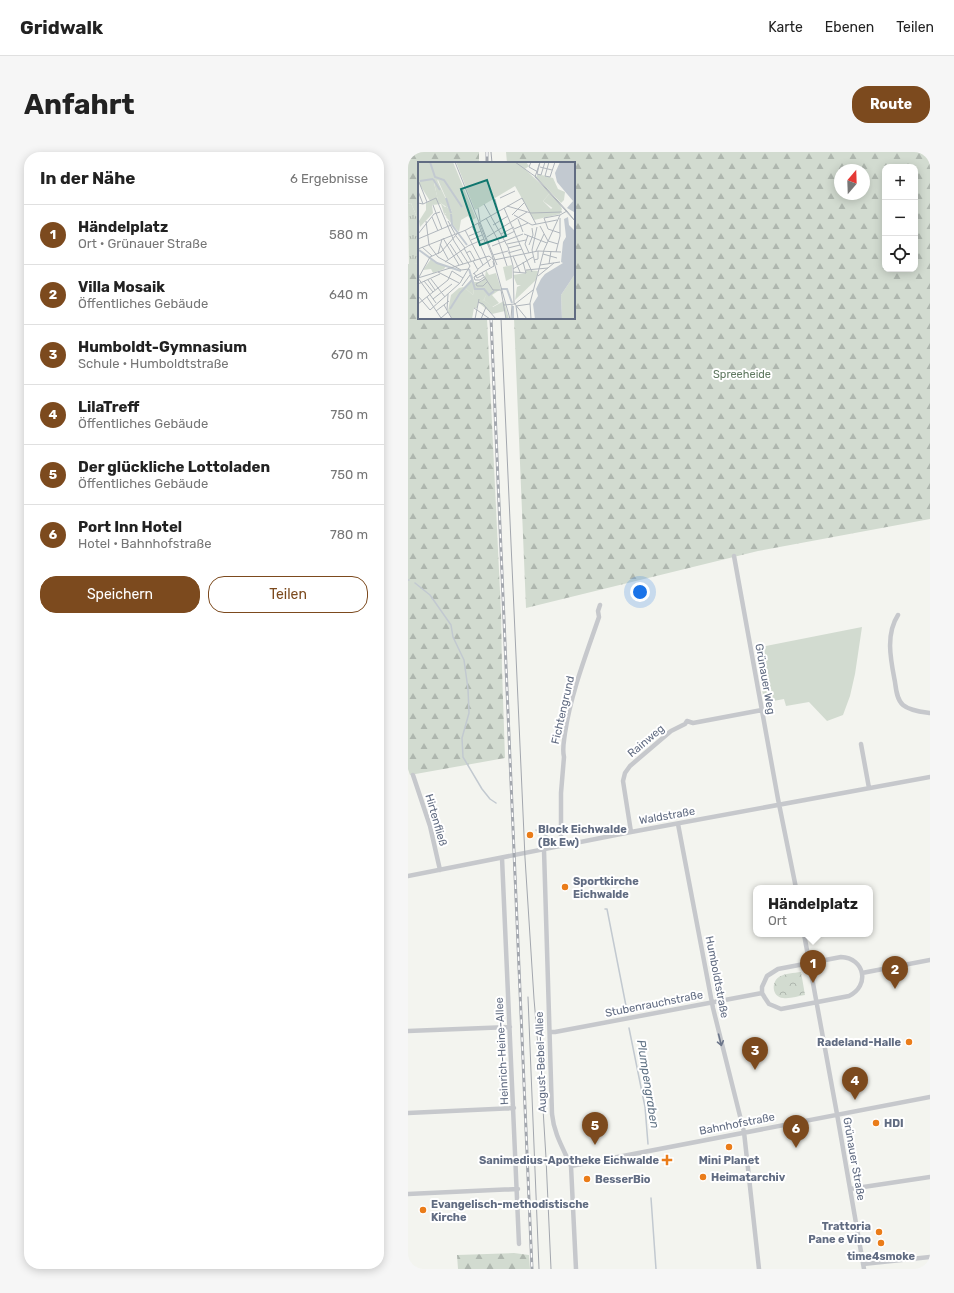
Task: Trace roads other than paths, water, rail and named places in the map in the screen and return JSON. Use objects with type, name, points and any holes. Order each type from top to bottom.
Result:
[{"type":"street","name":"Grünauer Weg","points":[[734,556],[780,804]]},
{"type":"street","name":"Fichtengrund","points":[[563,846],[561,836],[561,793],[565,732],[573,694],[599,617],[598,611],[600,605]]},
{"type":"street","points":[[898,615],[891,633],[890,649],[900,702],[905,707],[912,710],[930,713]]},
{"type":"street","name":"Rainweg","points":[[631,832],[623,781],[624,773],[630,766],[671,731],[688,721],[693,723],[762,710]]},
{"type":"street","points":[[861,744],[869,788]]},
{"type":"street","name":"Hirtenfließ","points":[[413,775],[430,826],[440,870]]},
{"type":"street","name":"Waldstraße","points":[[408,876],[631,832],[930,776]]},
{"type":"street","points":[[780,804],[795,885]]},
{"type":"street","name":"Humboldtstraße","points":[[678,824],[712,1002],[744,1132],[758,1269]]},
{"type":"street","name":"August-Bebel-Allee","points":[[544,850],[552,1122],[571,1166],[576,1269]]},
{"type":"street","name":"Heinrich-Heine-Allee","points":[[502,858],[518,1189],[519,1244]]},
{"type":"street","name":"Grünauer Straße","points":[[805,937],[864,1267]]},
{"type":"street","points":[[846,957],[856,962],[862,973],[859,989],[854,994],[849,996],[781,1009],[769,1004],[762,993],[765,981],[771,973],[778,969],[809,962],[846,957]]},
{"type":"street","points":[[862,973],[930,960]]},
{"type":"street","name":"Stubenrauchstraße","points":[[550,1032],[762,993]]},
{"type":"street","points":[[408,1031],[510,1027]]},
{"type":"street","name":"Bahnhofstraße","points":[[571,1166],[930,1097]]},
{"type":"street","points":[[408,1113],[514,1108]]},
{"type":"street","points":[[850,1189],[930,1177]]},
{"type":"street","points":[[408,1194],[518,1189]]},
{"type":"street","points":[[864,1267],[930,1258]]},
{"type":"waterway","name":"Plumpengraben","points":[[415,583],[430,595],[451,625],[453,637],[464,660],[468,689],[469,713],[462,738],[463,757],[482,789],[490,799],[496,803]]},
{"type":"waterway","name":"Plumpengraben","points":[[536,830],[552,839]]},
{"type":"waterway","name":"Plumpengraben","points":[[605,909],[607,909],[627,1011]]},
{"type":"waterway","name":"Plumpengraben","points":[[629,1028],[645,1107],[648,1144]]},
{"type":"waterway","name":"Plumpengraben","points":[[651,1198],[656,1269]]},
{"type":"tram line","points":[[491,152],[492,162]]},
{"type":"tram line","points":[[501,319],[525,858],[534,999],[542,1092],[551,1269]]},
{"type":"tram line","points":[[528,997],[539,1269]]},
{"type":"railway","points":[[487,152],[487,162]]},
{"type":"railway","points":[[491,319],[532,1269]]},
{"type":"place","name":"Block Eichwalde (Bk Ew)","points":[[530,835]]},
{"type":"place","name":"Sportkirche Eichwalde","points":[[565,887]]},
{"type":"place","name":"Händelplatz","points":[[813,983]]},
{"type":"place","name":"Villa Mosaik","points":[[895,989]]},
{"type":"place","name":"Radeland-Halle","points":[[909,1042]]},
{"type":"place","name":"Humboldt-Gymnasium","points":[[755,1070]]},
{"type":"place","name":"LilaTreff","points":[[855,1100]]},
{"type":"place","name":"HDI","points":[[876,1123]]},
{"type":"place","name":"Der glückliche Lottoladen","points":[[595,1145]]},
{"type":"place","name":"Mini Planet","points":[[729,1147]]},
{"type":"place","name":"Port Inn Hotel","points":[[796,1148]]},
{"type":"place","name":"Sanimedius-Apotheke Eichwalde","points":[[667,1160]]},
{"type":"place","name":"Heimatarchiv","points":[[703,1177]]},
{"type":"place","name":"BesserBio","points":[[587,1179]]},
{"type":"place","name":"Evangelisch-methodistische Kirche","points":[[423,1210]]},
{"type":"place","name":"Trattoria Pane e Vino","points":[[879,1232]]},
{"type":"place","name":"time4smoke","points":[[881,1243]]},
{"type":"park label","name":"Spreeheide","points":[[742,374]]}]
